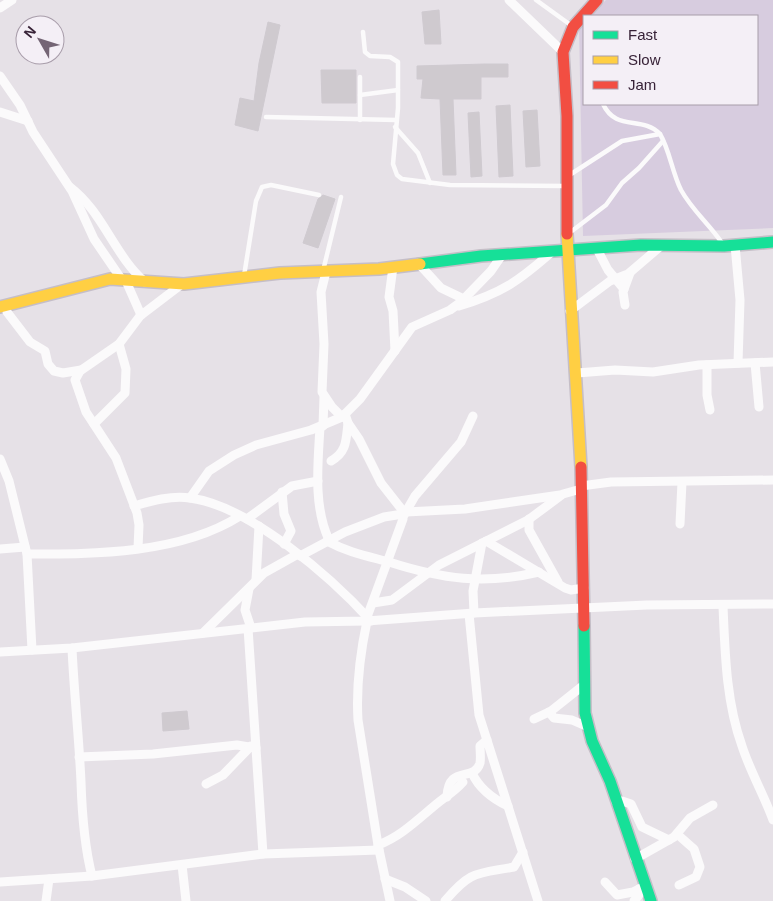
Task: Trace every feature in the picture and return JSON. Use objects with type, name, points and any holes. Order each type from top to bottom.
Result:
[{"type":"street","points":[[0,8],[12,0]]},
{"type":"street","points":[[508,0],[563,52]]},
{"type":"street","points":[[585,15],[597,0]]},
{"type":"street","points":[[583,17],[573,27],[563,52],[567,116],[567,250],[570,311],[577,373],[581,487],[585,713],[592,741],[616,802],[642,887],[651,901]]},
{"type":"street","points":[[0,76],[20,105],[68,185],[94,239],[124,281],[141,315]]},
{"type":"street","points":[[0,112],[28,120]]},
{"type":"street","points":[[68,185],[83,197],[128,265],[145,283]]},
{"type":"street","points":[[81,370],[63,373],[54,371],[48,364],[45,351],[30,342],[2,312],[15,303],[110,279],[145,283],[182,284],[280,273],[393,267],[567,250],[773,242]]},
{"type":"street","points":[[570,311],[614,279],[630,272],[662,245]]},
{"type":"street","points":[[730,245],[740,300],[738,363]]},
{"type":"street","points":[[597,249],[614,279],[624,289]]},
{"type":"street","points":[[190,498],[202,479],[222,462],[256,445],[345,418],[412,327],[454,307],[491,296],[507,287],[553,251]]},
{"type":"street","points":[[454,307],[491,271],[502,255]]},
{"type":"street","points":[[419,264],[441,288],[464,299]]},
{"type":"street","points":[[393,267],[389,297],[393,311],[395,351]]},
{"type":"street","points":[[324,272],[322,292],[324,344],[321,382],[324,397],[318,481],[324,527],[328,540],[355,554],[426,574],[458,579],[498,579],[539,572]]},
{"type":"street","points":[[625,305],[624,289],[630,272]]},
{"type":"street","points":[[138,548],[139,525],[134,506],[116,458],[86,412],[76,387],[76,376],[81,370],[118,344],[141,315],[182,284]]},
{"type":"street","points":[[94,424],[122,400],[125,393],[126,369],[118,344]]},
{"type":"street","points":[[755,362],[759,407]]},
{"type":"street","points":[[577,373],[615,370],[653,372],[707,365],[773,362]]},
{"type":"street","points":[[707,365],[707,395],[710,410]]},
{"type":"street","points":[[324,397],[345,418],[363,445],[381,483],[404,514]]},
{"type":"street","points":[[390,901],[378,847],[360,737],[357,703],[361,650],[373,603],[404,514],[415,496],[461,442],[473,416]]},
{"type":"street","points":[[331,461],[342,453],[345,448],[345,418]]},
{"type":"street","points":[[0,459],[8,481],[26,551],[32,650]]},
{"type":"street","points":[[203,633],[274,566],[353,528],[404,514],[465,509],[561,495],[581,487],[611,482],[773,480]]},
{"type":"street","points":[[0,549],[91,554],[176,542],[208,533],[244,518],[292,486],[318,481]]},
{"type":"street","points":[[680,524],[682,482]]},
{"type":"street","points":[[282,492],[284,514],[291,530],[284,544]]},
{"type":"street","points":[[373,603],[392,600],[426,574],[529,520],[561,495]]},
{"type":"street","points":[[134,506],[176,498],[190,498],[244,518],[259,526],[299,555],[340,589],[369,620]]},
{"type":"street","points":[[529,520],[529,530],[559,583]]},
{"type":"street","points":[[256,581],[259,562],[259,526]]},
{"type":"street","points":[[484,542],[571,590],[584,588]]},
{"type":"street","points":[[484,542],[474,578],[471,614],[479,715],[537,896],[528,901]]},
{"type":"street","points":[[249,589],[245,610],[250,628],[253,747],[263,854]]},
{"type":"street","points":[[0,652],[72,648],[305,622],[647,605],[723,606],[773,604]]},
{"type":"street","points":[[723,606],[726,654],[735,718],[742,746],[773,820]]},
{"type":"street","points":[[72,648],[80,806],[87,856],[92,876]]},
{"type":"street","points":[[534,719],[549,712],[585,684]]},
{"type":"street","points":[[549,712],[554,718],[572,720],[588,727]]},
{"type":"street","points":[[447,797],[448,786],[452,779],[460,774],[472,772],[480,763],[480,746],[487,740]]},
{"type":"street","points":[[79,757],[153,754],[237,745],[253,747]]},
{"type":"street","points":[[206,784],[223,775],[253,747]]},
{"type":"street","points":[[472,772],[479,784],[490,795],[508,806]]},
{"type":"street","points":[[0,882],[92,876],[263,854],[378,847],[398,836],[457,790],[462,782]]},
{"type":"street","points":[[616,802],[622,800],[631,804],[642,827],[673,837],[694,849],[700,867],[696,877],[679,885]]},
{"type":"street","points":[[635,859],[673,837],[690,818],[713,805]]},
{"type":"street","points":[[445,901],[465,879],[478,872],[514,866],[523,852]]},
{"type":"street","points":[[182,865],[186,901]]},
{"type":"street","points":[[46,901],[49,879]]},
{"type":"street","points":[[385,879],[405,887],[426,901]]},
{"type":"street","points":[[604,882],[617,895],[642,887]]},
{"type":"street","points":[[634,901],[642,887]]},
{"type":"lane","points":[[536,0],[573,27]]},
{"type":"lane","points":[[362,32],[365,52],[370,56],[390,57],[398,62],[393,164],[396,175],[402,179],[430,183],[567,181],[622,141],[660,134]]},
{"type":"lane","points":[[360,77],[360,120]]},
{"type":"lane","points":[[360,95],[398,90]]},
{"type":"lane","points":[[604,105],[619,122],[644,124],[654,128],[660,134],[674,174],[694,211],[730,245]]},
{"type":"lane","points":[[266,117],[396,120]]},
{"type":"lane","points":[[395,127],[418,153],[430,183]]},
{"type":"lane","points":[[567,235],[606,206],[622,183],[663,141]]},
{"type":"lane","points":[[244,277],[256,201],[262,187],[271,185],[319,195]]},
{"type":"lane","points":[[324,272],[340,197]]},
{"type":"shaded area","points":[[606,0],[773,0],[773,228],[583,236],[579,26],[583,22],[583,105],[758,105],[758,15],[591,15]]},
{"type":"building","points":[[439,10],[441,44],[425,44],[422,12]]},
{"type":"building","points":[[268,22],[280,25],[258,131],[235,125],[240,98],[254,101],[259,63]]},
{"type":"building","points":[[508,64],[508,77],[481,77],[481,99],[453,99],[456,175],[443,175],[440,99],[421,98],[423,79],[417,79],[417,66]]},
{"type":"building","points":[[321,70],[356,70],[356,103],[322,103]]},
{"type":"building","points":[[510,105],[513,176],[499,177],[496,106]]},
{"type":"building","points":[[537,110],[540,166],[526,167],[523,111]]},
{"type":"building","points":[[479,112],[482,176],[471,177],[468,113]]},
{"type":"building","points":[[323,195],[335,199],[318,248],[303,243],[318,199]]},
{"type":"building","points":[[187,711],[189,729],[163,731],[162,713]]},
{"type":"traffic: fast","points":[[420,264],[481,256],[641,245],[724,246],[773,242]]},
{"type":"traffic: fast","points":[[584,626],[585,713],[592,741],[610,781],[651,901]]},
{"type":"traffic: slow","points":[[567,234],[581,467]]},
{"type":"traffic: slow","points":[[0,307],[110,279],[184,284],[280,273],[379,269],[420,264]]},
{"type":"traffic: jam","points":[[584,15],[597,0]]},
{"type":"traffic: jam","points":[[567,234],[567,116],[563,52],[573,27],[583,16]]},
{"type":"traffic: jam","points":[[581,467],[584,626]]}]
